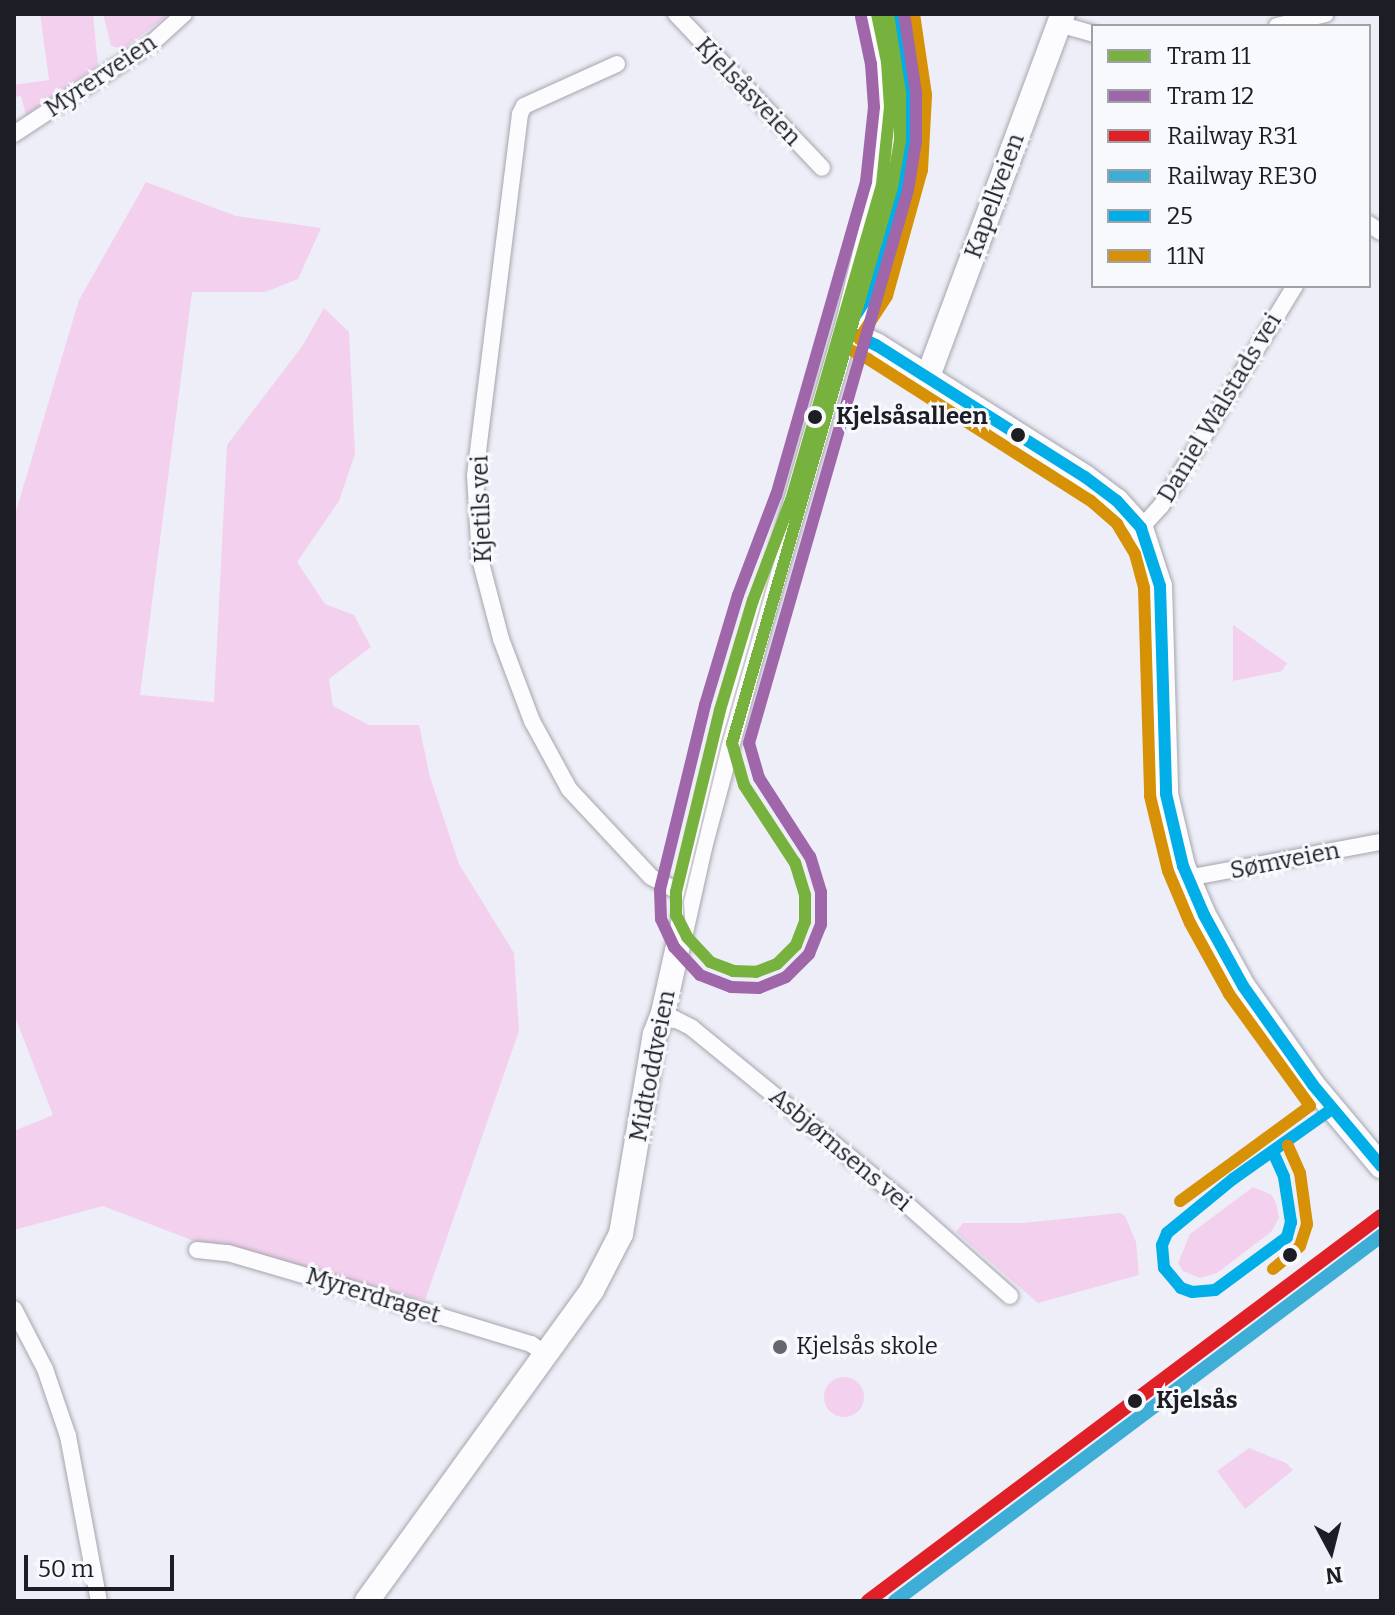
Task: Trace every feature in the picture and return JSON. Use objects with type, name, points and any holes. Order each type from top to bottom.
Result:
[{"type":"street","name":"Myrerveien","points":[[14,134],[152,43],[184,14]]},
{"type":"street","name":"Kjelsåsveien","points":[[676,14],[822,168]]},
{"type":"street","points":[[846,330],[882,185],[889,139],[889,78],[877,14]]},
{"type":"street","points":[[846,330],[872,290],[893,224],[906,168],[910,96],[898,14]]},
{"type":"street","points":[[1285,24],[1326,14]]},
{"type":"street","points":[[1061,19],[1091,33]]},
{"type":"street","name":"Kapellveien","points":[[927,379],[1061,19]]},
{"type":"street","name":"Kjetils vei","points":[[617,64],[524,106],[520,114],[475,475],[480,559],[501,639],[532,721],[569,789],[651,877],[689,897]]},
{"type":"street","name":"Daniel Walstads vei","points":[[1141,528],[1161,506],[1294,288]]},
{"type":"street","points":[[846,330],[1093,483],[1117,501],[1141,528],[1160,586],[1166,794],[1175,843],[1188,878],[1204,915],[1252,998],[1332,1109],[1381,1166]]},
{"type":"street","name":"Midtoddveien","points":[[367,1601],[592,1290],[621,1234],[655,1034],[663,1013],[725,749],[846,330]]},
{"type":"street","name":"Sømveien","points":[[1188,878],[1381,842]]},
{"type":"street","name":"Asbjørnsens vei","points":[[663,1013],[692,1028],[903,1201],[1010,1296]]},
{"type":"street","name":"Myrerdraget","points":[[197,1250],[228,1253],[341,1286],[531,1344],[546,1354]]},
{"type":"street","points":[[14,1309],[45,1369],[68,1436],[99,1601]]},
{"type":"shaded area","points":[[40,14],[93,14],[98,66],[26,115],[21,96],[14,97],[14,85],[49,80]]},
{"type":"shaded area","points":[[103,14],[169,14],[123,49],[111,46]]},
{"type":"shaded area","points":[[146,182],[236,216],[321,228],[298,279],[265,292],[192,292],[140,695],[214,702],[227,445],[303,345],[324,308],[349,332],[355,454],[339,501],[297,562],[325,604],[354,615],[371,647],[329,679],[333,706],[369,725],[419,725],[430,777],[459,864],[514,953],[519,1031],[425,1300],[194,1241],[103,1206],[14,1230],[14,1131],[53,1115],[14,1014],[14,518],[79,300]]},
{"type":"shaded area","points":[[1233,625],[1287,663],[1282,671],[1233,681]]},
{"type":"shaded area","points":[[1253,1187],[1272,1195],[1276,1203],[1279,1218],[1271,1232],[1217,1273],[1200,1278],[1183,1271],[1178,1263],[1190,1234]]},
{"type":"shaded area","points":[[1120,1213],[1125,1216],[1136,1242],[1139,1275],[1038,1303],[956,1232],[963,1223],[1023,1223]]},
{"type":"shaded area","points":[[844,1377],[858,1383],[864,1397],[858,1411],[844,1417],[830,1411],[824,1397],[830,1383]]},
{"type":"shaded area","points":[[1249,1448],[1286,1463],[1293,1470],[1245,1509],[1217,1471]]},
{"type":"tram line","name":"11","points":[[877,14],[887,62],[890,107],[882,185],[791,500],[753,600],[720,710],[676,892],[676,915],[687,937],[710,962],[733,971],[756,972],[777,964],[796,945],[805,922],[805,895],[795,863],[744,785],[732,743],[892,187],[900,140],[900,93],[888,14]]},
{"type":"tram line","name":"12","points":[[861,17],[871,64],[874,107],[866,182],[776,495],[738,595],[705,705],[660,890],[661,919],[674,947],[700,975],[731,987],[759,988],[786,977],[809,954],[821,925],[821,892],[810,857],[759,778],[749,743],[908,190],[916,141],[916,93],[904,14]]},
{"type":"tram line","points":[[695,947],[685,929],[683,902],[722,741],[791,500]]},
{"type":"rail line","name":"R31","points":[[868,1601],[1381,1216]]},
{"type":"rail line","name":"RE30","points":[[895,1601],[1381,1236]]},
{"type":"transit line","name":"25","points":[[846,330],[872,290],[906,168],[910,96],[898,14]]},
{"type":"transit line","name":"11N","points":[[859,339],[887,296],[922,170],[926,95],[914,14]]},
{"type":"transit line","name":"25","points":[[846,330],[876,345],[1085,477],[1117,501],[1141,528],[1160,586],[1166,794],[1183,866],[1204,915],[1243,986],[1313,1085],[1381,1166]]},
{"type":"transit line","name":"11N","points":[[839,344],[868,359],[1091,501],[1117,524],[1135,554],[1144,588],[1150,796],[1168,871],[1190,923],[1229,994],[1310,1106],[1180,1201]]},
{"type":"transit line","name":"25","points":[[1273,1152],[1284,1177],[1291,1222],[1287,1237],[1215,1290],[1192,1292],[1181,1288],[1164,1268],[1162,1245],[1167,1233],[1233,1179],[1332,1109]]},
{"type":"transit line","name":"11N","points":[[1273,1269],[1300,1246],[1307,1224],[1300,1173],[1288,1146]]},
{"type":"place","name":"Kjelsåsalleen","points":[[815,417]]},
{"type":"place","name":"Kjelsås skole","points":[[780,1347]]},
{"type":"place","name":"Kjelsås","points":[[1135,1401]]}]
